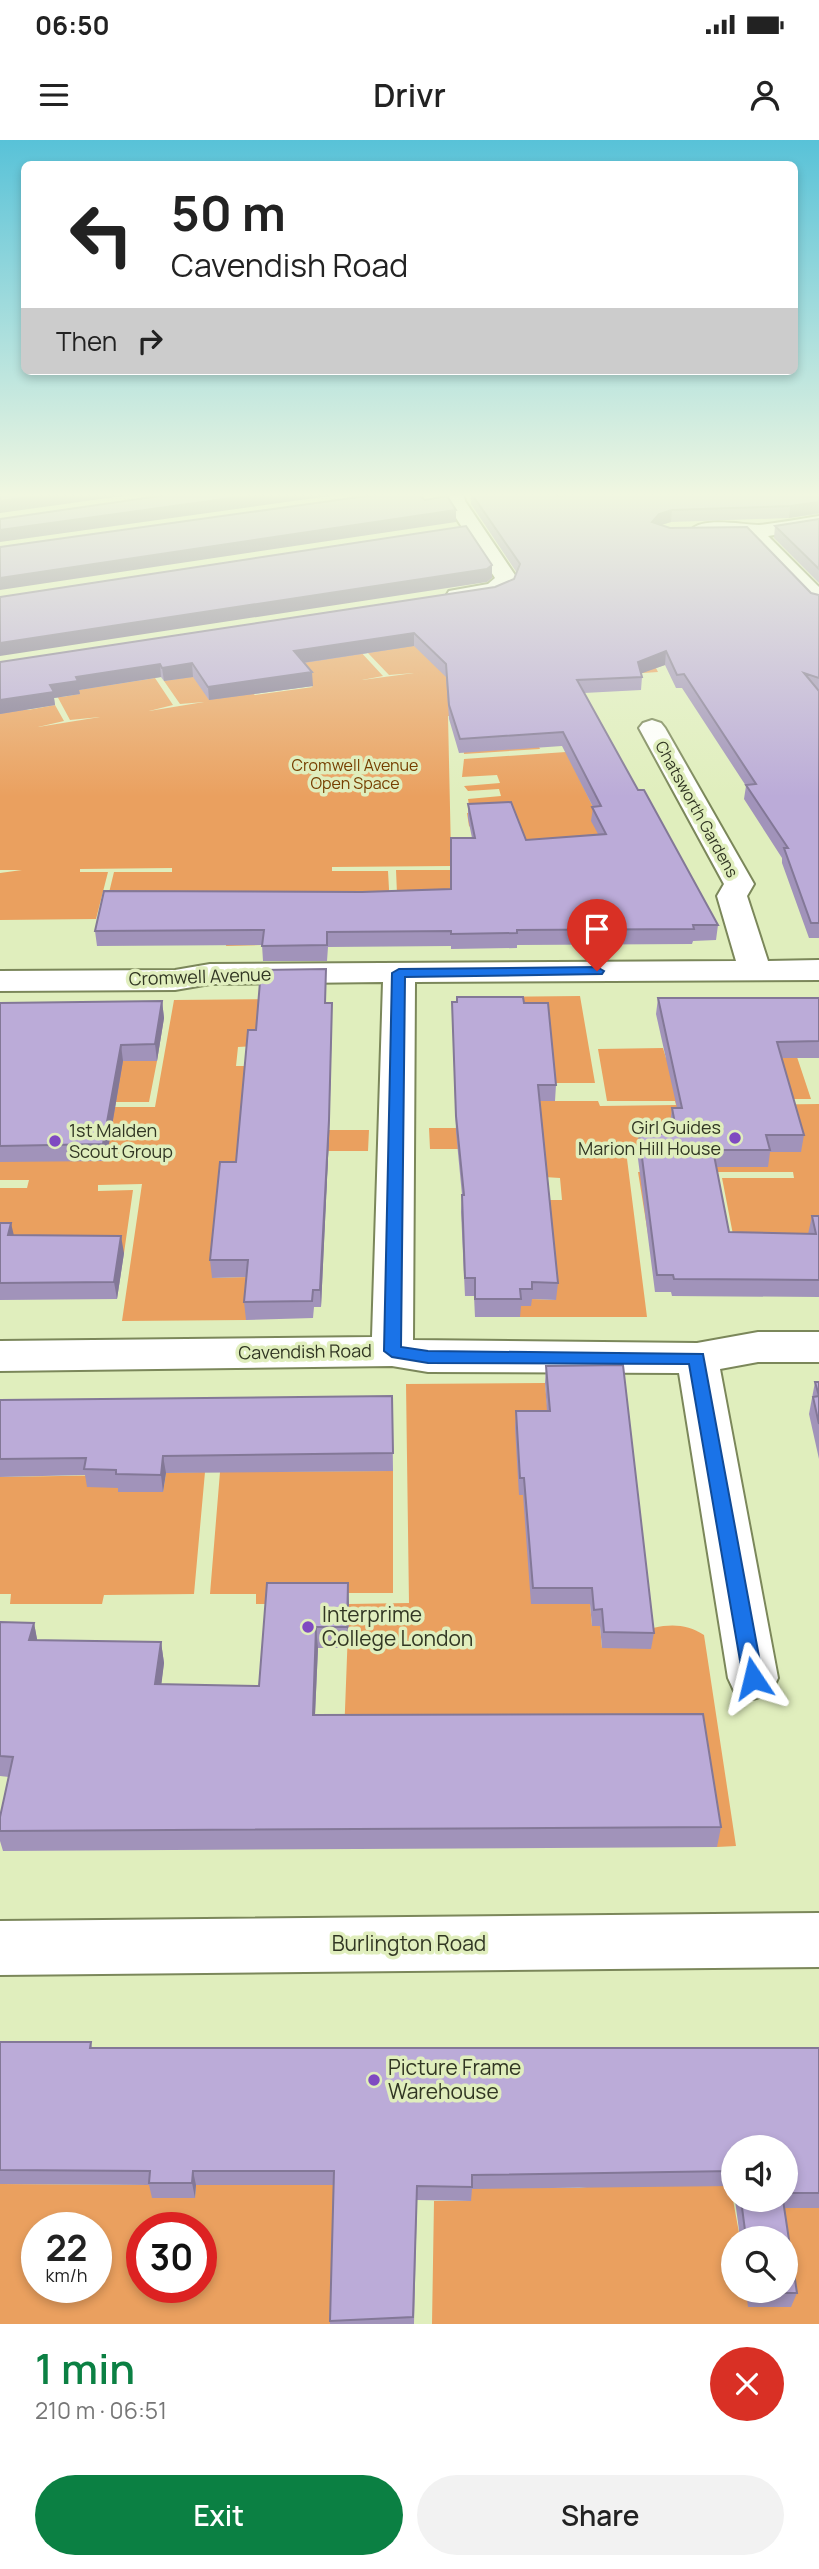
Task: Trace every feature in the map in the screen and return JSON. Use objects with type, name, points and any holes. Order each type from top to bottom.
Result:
[{"type":"street","points":[[436,599],[469,594]]},
{"type":"street","name":"Chatsworth Gardens","points":[[652,728],[739,884],[732,896],[755,970]]},
{"type":"street","name":"Cromwell Avenue","points":[[0,981],[175,980],[210,974],[819,970]]},
{"type":"street","points":[[392,1351],[399,973]]},
{"type":"street","name":"Cavendish Road","points":[[0,1356],[392,1351],[428,1357],[697,1358],[758,1347],[819,1347]]},
{"type":"street","points":[[697,1358],[753,1678]]},
{"type":"street","name":"Burlington Road","points":[[0,1948],[819,1940]]},
{"type":"green space","name":"Cromwell Avenue Open Space","points":[[739,636],[819,734],[663,663],[655,666],[658,672],[613,675],[528,723],[540,749],[464,754],[461,716],[448,716],[451,866],[332,867],[332,871],[388,871],[390,907],[265,905],[261,945],[226,946],[231,909],[106,905],[114,872],[172,872],[172,868],[80,869],[80,872],[108,872],[96,919],[0,920],[0,873],[22,870],[0,870],[0,703],[28,710],[55,705],[64,721],[38,727],[100,717],[70,720],[56,694],[62,697],[79,694],[78,690],[155,678],[173,705],[149,711],[204,702],[180,704],[164,681],[222,672],[255,695],[313,687],[263,661],[358,649],[383,676],[362,680],[414,673],[389,675],[368,653],[383,645]]},
{"type":"green space","points":[[566,752],[592,805],[597,806],[605,848],[398,918],[396,870],[453,870],[451,853],[502,851],[469,826],[467,813],[500,812],[469,805],[468,799],[501,796],[499,789],[468,791],[464,786],[500,783],[497,775],[462,777],[464,759]]},
{"type":"green space","points":[[580,996],[595,1083],[511,1083],[488,997]]},
{"type":"green space","points":[[280,999],[257,1046],[238,1047],[236,1066],[261,1066],[241,1130],[369,1130],[368,1151],[269,1151],[214,1252],[212,1278],[249,1277],[246,1320],[122,1321],[142,1184],[98,1185],[98,1191],[133,1190],[124,1253],[0,1240],[0,1188],[27,1188],[29,1180],[0,1180],[0,1109],[56,1061],[157,1061],[149,1102],[115,1102],[115,1107],[155,1107],[174,1000]]},
{"type":"green space","points":[[663,1048],[666,1058],[797,1057],[811,1099],[744,1099],[746,1105],[819,1104],[819,1233],[736,1250],[722,1178],[794,1178],[793,1172],[711,1172],[723,1235],[648,1234],[638,1172],[662,1172],[658,1151],[626,1151],[647,1317],[520,1317],[519,1306],[531,1299],[556,1300],[541,1200],[562,1200],[560,1178],[544,1177],[541,1149],[430,1149],[429,1128],[535,1128],[532,1101],[598,1101],[600,1106],[676,1105],[675,1101],[607,1101],[598,1049]]},
{"type":"green space","points":[[545,1383],[549,1428],[519,1494],[531,1495],[590,1604],[592,1626],[600,1626],[602,1648],[639,1632],[666,1626],[692,1629],[704,1635],[736,1846],[717,1847],[699,1735],[344,1736],[349,1604],[409,1603],[406,1384]]},
{"type":"green space","points":[[393,1471],[393,1593],[346,1593],[346,1604],[256,1604],[256,1594],[210,1594],[220,1472]]},
{"type":"green space","points":[[205,1472],[194,1594],[104,1595],[102,1604],[10,1604],[11,1594],[0,1594],[0,1477],[120,1475],[119,1492],[163,1492],[166,1473]]},
{"type":"green space","points":[[336,2157],[331,2324],[0,2324],[0,2184],[154,2185],[195,2198],[196,2185],[320,2184]]},
{"type":"green space","points":[[721,2170],[721,2212],[735,2212],[738,2226],[721,2226],[721,2303],[748,2303],[749,2307],[791,2307],[791,2303],[798,2303],[798,2226],[775,2226],[781,2212],[798,2212],[798,2195],[819,2185],[819,2324],[432,2324],[434,2201],[471,2201],[471,2175],[536,2188],[579,2188]]},
{"type":"building","points":[[20,594],[323,594],[0,643],[0,597]]},
{"type":"building","points":[[449,594],[819,595],[819,678],[804,673],[819,691],[819,923],[811,923],[784,848],[788,848],[746,785],[756,784],[684,674],[677,675],[666,651],[638,662],[642,677],[577,680],[638,790],[644,790],[718,925],[693,925],[694,929],[517,930],[517,933],[327,932],[327,945],[262,946],[264,930],[95,931],[104,891],[362,892],[451,889],[451,838],[475,838],[468,804],[511,802],[526,840],[606,834],[592,807],[601,806],[563,732],[460,739],[449,705],[446,664],[414,633],[294,651],[312,672],[208,687],[192,663],[162,668],[160,664],[76,677],[78,681],[50,685],[54,692],[0,700],[0,662]]},
{"type":"building","points":[[326,969],[325,1003],[332,1003],[320,1290],[313,1290],[312,1301],[244,1302],[248,1260],[210,1260],[220,1162],[236,1162],[248,1030],[256,1030],[261,970]]},
{"type":"building","points":[[457,997],[523,997],[524,1003],[548,1003],[556,1085],[538,1085],[558,1283],[532,1282],[532,1289],[520,1289],[521,1299],[475,1299],[475,1278],[465,1278],[464,1195],[456,1116],[452,1002],[457,1002]]},
{"type":"building","points":[[658,998],[819,998],[819,1041],[777,1042],[804,1135],[766,1135],[770,1150],[713,1150],[729,1232],[816,1234],[812,1216],[819,1216],[819,1280],[674,1279],[673,1275],[657,1275],[639,1134],[677,1134],[672,1108],[682,1108]]},
{"type":"building","points":[[162,1001],[155,1044],[121,1045],[103,1144],[0,1146],[0,1003]]},
{"type":"building","points":[[0,1223],[11,1223],[8,1235],[121,1236],[114,1282],[0,1283]]},
{"type":"building","points":[[623,1365],[654,1633],[604,1632],[602,1609],[594,1610],[592,1588],[533,1588],[524,1478],[520,1478],[516,1411],[550,1411],[546,1366]]},
{"type":"building","points":[[392,1396],[393,1453],[163,1456],[161,1475],[116,1474],[116,1470],[84,1469],[86,1458],[0,1459],[0,1400]]},
{"type":"building","points":[[819,1396],[819,1424],[813,1397]]},
{"type":"building","points":[[267,1583],[348,1583],[347,1627],[316,1627],[313,1715],[703,1714],[721,1827],[0,1831],[0,1817],[13,1757],[0,1756],[0,1622],[34,1623],[29,1640],[161,1642],[155,1684],[259,1686]]},
{"type":"building","points":[[0,2042],[91,2042],[90,2048],[819,2048],[819,2193],[798,2193],[798,2135],[721,2135],[721,2171],[472,2175],[472,2187],[417,2186],[413,2317],[330,2321],[334,2171],[193,2171],[192,2183],[149,2183],[150,2171],[0,2170]]},
{"type":"building","points":[[743,2212],[785,2212],[787,2226],[744,2226]]},
{"type":"place","name":"Girl Guides Marion Hill House","points":[[735,1138]]},
{"type":"place","name":"1st Malden Scout Group","points":[[55,1141]]},
{"type":"place","name":"Interprime College London","points":[[308,1627]]},
{"type":"place","name":"Picture Frame Warehouse","points":[[374,2080]]},
{"type":"route","points":[[597,971],[399,973],[392,1351],[428,1357],[697,1358],[753,1678]]}]
